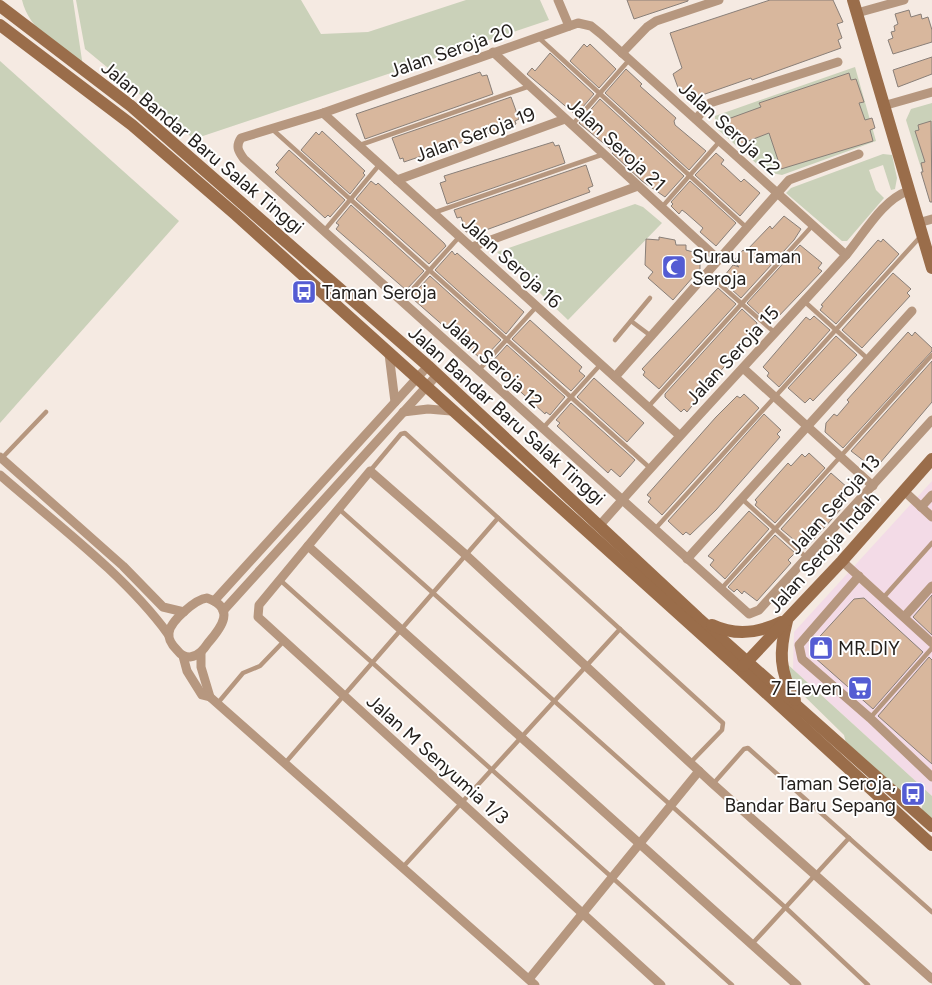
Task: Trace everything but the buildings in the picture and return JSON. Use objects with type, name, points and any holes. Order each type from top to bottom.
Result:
[{"type":"main road","name":"Jalan Bandar Baru Salak Tinggi","points":[[0,6],[131,106],[432,371],[600,525],[932,845]]},
{"type":"main road","points":[[855,6],[921,236],[932,268]]},
{"type":"main road","name":"Jalan Bandar Baru Salak Tinggi","points":[[0,26],[132,124],[314,284],[452,411],[744,665],[799,707],[932,826]]},
{"type":"main road","name":"Jalan Seroja Indah","points":[[744,665],[932,460]]},
{"type":"main road","points":[[698,618],[724,631],[739,633],[771,627],[788,618]]},
{"type":"main road","points":[[788,618],[782,640],[781,665],[790,690],[799,707]]},
{"type":"street","points":[[558,0],[569,26]]},
{"type":"street","points":[[622,53],[647,27],[656,21],[720,0]]},
{"type":"street","points":[[855,6],[904,0]]},
{"type":"street","name":"Jalan Seroja 20","points":[[323,113],[578,23],[591,26]]},
{"type":"street","name":"Jalan Seroja 22","points":[[591,26],[630,59],[846,255]]},
{"type":"street","name":"Jalan Seroja 21","points":[[493,52],[719,260]]},
{"type":"street","points":[[696,119],[710,103],[838,62]]},
{"type":"street","points":[[883,106],[932,92]]},
{"type":"street","name":"Jalan Seroja 12","points":[[323,113],[240,138],[237,144],[239,151],[324,231],[749,614],[760,610]]},
{"type":"street","name":"Jalan Seroja 16","points":[[323,113],[679,435]]},
{"type":"street","name":"Jalan Seroja 19","points":[[397,180],[568,122]]},
{"type":"street","points":[[615,377],[789,180],[859,154]]},
{"type":"street","points":[[472,247],[638,186]]},
{"type":"street","name":"Jalan Seroja 15","points":[[600,525],[679,435],[846,255],[895,196],[908,191]]},
{"type":"street","points":[[918,223],[932,219]]},
{"type":"street","points":[[687,559],[912,311]]},
{"type":"street","points":[[389,354],[395,402]]},
{"type":"street","points":[[743,368],[873,486]]},
{"type":"street","points":[[183,656],[190,657],[201,652],[222,627],[224,611],[403,412],[421,383],[432,371]]},
{"type":"street","points":[[214,600],[395,402],[421,383]]},
{"type":"street","points":[[403,412],[428,409],[452,411]]},
{"type":"street","name":"Jalan Seroja 13","points":[[760,610],[932,420]]},
{"type":"street","points":[[1,458],[123,566],[164,607],[184,612]]},
{"type":"street","points":[[370,471],[466,555],[713,784],[932,979]]},
{"type":"street","name":"Jalan M Senyumia 1/3","points":[[370,471],[259,605],[258,617],[661,985]]},
{"type":"street","points":[[0,474],[112,574],[155,616],[168,634],[171,644],[183,656],[195,687],[202,695],[213,701],[286,762],[532,982],[582,913],[699,771]]},
{"type":"street","points":[[903,490],[932,516]]},
{"type":"street","points":[[921,507],[932,495]]},
{"type":"street","points":[[308,546],[798,985]]},
{"type":"street","points":[[842,560],[932,643]]},
{"type":"street","points":[[860,576],[799,645],[799,652],[802,659],[870,718],[932,777]]},
{"type":"street","points":[[904,617],[932,586]]},
{"type":"street","points":[[168,634],[170,628],[184,612],[201,599],[214,600],[224,611]]},
{"type":"street","points":[[201,652],[201,667],[213,701]]},
{"type":"lane","points":[[538,37],[747,228]]},
{"type":"lane","points":[[568,122],[599,93],[630,59]]},
{"type":"lane","points":[[358,145],[530,86]]},
{"type":"lane","points":[[271,128],[650,468]]},
{"type":"lane","points":[[662,207],[720,141]]},
{"type":"lane","points":[[433,212],[604,154]]},
{"type":"lane","points":[[324,231],[380,164]]},
{"type":"lane","points":[[648,407],[813,225]]},
{"type":"lane","points":[[402,301],[460,236]]},
{"type":"lane","points":[[655,529],[921,236]]},
{"type":"lane","points":[[707,273],[775,333]]},
{"type":"lane","points":[[615,340],[650,298]]},
{"type":"lane","points":[[804,301],[869,359]]},
{"type":"lane","points":[[479,370],[537,306]]},
{"type":"lane","points":[[632,321],[652,336]]},
{"type":"lane","points":[[721,589],[932,355]]},
{"type":"lane","points":[[542,428],[601,364]]},
{"type":"lane","points":[[1,458],[46,412]]},
{"type":"lane","points":[[370,471],[401,434],[405,434],[498,518],[723,723],[722,730],[690,762]]},
{"type":"lane","points":[[742,499],[807,558]]},
{"type":"lane","points":[[339,509],[786,908],[868,985]]},
{"type":"lane","points":[[286,762],[498,518]]},
{"type":"lane","points":[[883,598],[932,543]]},
{"type":"lane","points":[[280,580],[732,985]]},
{"type":"lane","points":[[403,867],[620,630]]},
{"type":"lane","points":[[213,701],[243,673],[260,666],[284,641]]},
{"type":"lane","points":[[870,718],[932,648]]},
{"type":"lane","points":[[713,784],[744,749],[748,748],[932,912]]},
{"type":"lane","points":[[752,944],[849,838]]},
{"type":"shaded area","points":[[932,481],[932,796],[793,669],[794,632]]},
{"type":"green space","points":[[22,0],[73,0],[83,67],[46,38],[31,20]]},
{"type":"green space","points":[[76,0],[301,0],[321,34],[368,32],[466,0],[540,0],[549,20],[194,139],[85,49]]},
{"type":"green space","points":[[0,61],[179,221],[0,423]]},
{"type":"green space","points":[[855,67],[876,141],[782,175],[766,172],[715,127],[715,116]]},
{"type":"green space","points":[[932,103],[932,203],[906,120],[911,109]]},
{"type":"green space","points":[[883,154],[892,155],[897,178],[895,189],[891,190],[883,165],[869,170],[876,190],[884,198],[847,241],[842,241],[786,193],[791,188]]},
{"type":"green space","points":[[635,204],[643,207],[662,223],[568,320],[497,252]]},
{"type":"green space","points":[[785,662],[932,796],[932,819],[921,810],[925,796],[913,785],[901,791],[846,743],[844,735],[796,688]]},
{"type":"place","name":"Surau Taman Seroja","points":[[674,267]]},
{"type":"place","name":"Taman Seroja","points":[[304,292]]},
{"type":"place","name":"MR.DIY","points":[[821,648]]},
{"type":"place","name":"7 Eleven","points":[[860,688]]},
{"type":"place","name":"Taman Seroja, Bandar Baru Sepang","points":[[913,794]]}]
